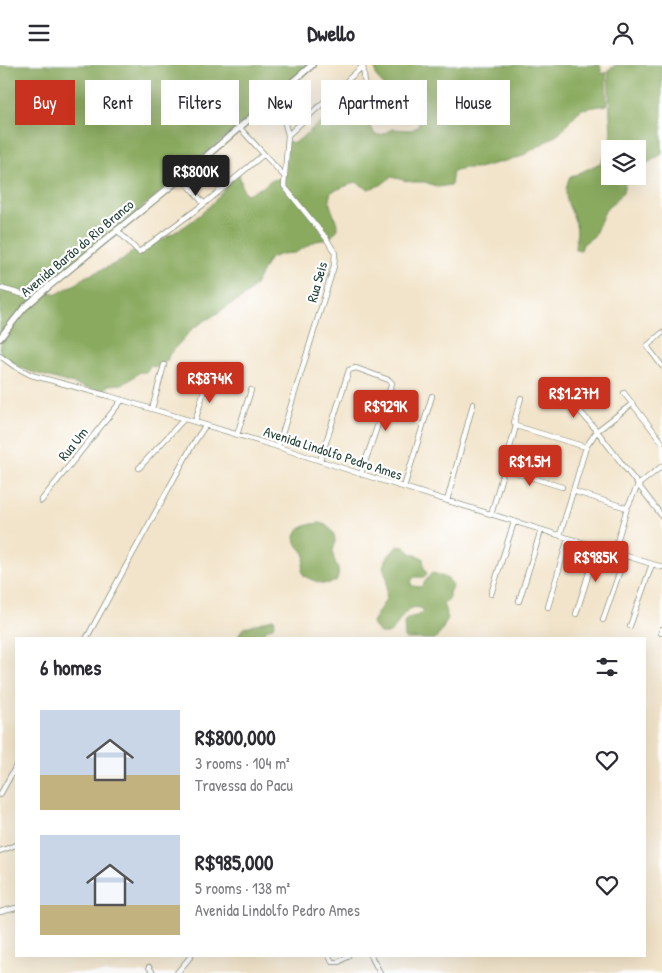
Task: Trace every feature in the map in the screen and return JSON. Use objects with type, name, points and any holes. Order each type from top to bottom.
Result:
[{"type":"street","name":"Avenida Barão do Rio Branco","points":[[294,80],[312,65]]},
{"type":"street","points":[[285,125],[288,135],[364,65]]},
{"type":"street","points":[[364,65],[365,80]]},
{"type":"street","name":"Avenida Barão do Rio Branco","points":[[0,338],[24,308],[182,177],[249,118]]},
{"type":"street","points":[[239,127],[284,176]]},
{"type":"street","name":"Rua Seis","points":[[278,447],[334,266],[335,253],[326,238],[284,186],[288,135]]},
{"type":"street","points":[[117,230],[138,252],[204,204],[264,153]]},
{"type":"street","points":[[182,177],[204,204]]},
{"type":"street","points":[[0,288],[25,295],[45,274]]},
{"type":"street","points":[[662,333],[646,346],[662,366]]},
{"type":"street","name":"Avenida Lindolfo Pedro Ames","points":[[0,356],[14,367],[31,375],[152,409],[625,556],[662,565]]},
{"type":"street","points":[[152,409],[164,365]]},
{"type":"street","points":[[320,461],[349,370],[356,368],[390,380],[392,383],[361,475]]},
{"type":"street","points":[[195,422],[207,380]]},
{"type":"street","points":[[236,435],[251,390]]},
{"type":"street","points":[[624,393],[662,442]]},
{"type":"street","points":[[566,395],[597,431],[662,516]]},
{"type":"street","points":[[404,487],[432,396]]},
{"type":"street","points":[[491,515],[516,426],[514,422],[521,398]]},
{"type":"street","name":"Rua Um","points":[[41,501],[122,400]]},
{"type":"street","points":[[447,501],[473,404]]},
{"type":"street","points":[[560,535],[586,447],[597,431],[632,404]]},
{"type":"street","points":[[139,468],[184,419]]},
{"type":"street","points":[[87,637],[193,444],[205,426]]},
{"type":"street","points":[[516,426],[586,447]]},
{"type":"street","points":[[614,552],[627,508],[638,485],[662,466]]},
{"type":"street","points":[[504,469],[562,487]]},
{"type":"street","points":[[573,491],[627,508]]},
{"type":"street","points":[[491,594],[514,522]]},
{"type":"street","points":[[519,601],[541,529]]},
{"type":"street","points":[[548,607],[568,537]]},
{"type":"street","points":[[576,614],[597,547]]},
{"type":"street","points":[[603,620],[625,556]]},
{"type":"street","points":[[630,626],[652,564]]},
{"type":"street","points":[[0,795],[15,768]]},
{"type":"street","points":[[0,851],[15,845]]},
{"type":"street","points":[[0,912],[15,909]]},
{"type":"street","points":[[177,973],[191,957]]},
{"type":"street","points":[[330,957],[332,962],[339,962],[346,957]]},
{"type":"street","points":[[372,957],[380,973]]},
{"type":"street","points":[[150,967],[153,973]]},
{"type":"green space","points":[[0,65],[310,65],[292,80],[249,80],[249,117],[65,273],[0,335]]},
{"type":"green space","points":[[376,65],[600,65],[602,74],[606,72],[607,105],[582,109],[559,134],[520,157],[478,168],[465,168],[453,171],[451,185],[438,187],[425,182],[412,182],[391,177],[381,185],[368,189],[356,182],[331,192],[330,206],[338,229],[329,239],[316,241],[295,253],[281,254],[269,259],[255,285],[246,295],[192,329],[169,355],[167,361],[157,367],[150,366],[147,372],[140,372],[124,384],[108,385],[104,391],[84,387],[25,370],[0,355],[0,347],[4,337],[29,307],[42,295],[48,291],[57,294],[78,283],[86,276],[123,260],[134,250],[139,254],[179,230],[212,204],[233,176],[239,174],[243,190],[247,194],[263,187],[271,180],[285,178],[288,141],[294,143],[320,123],[321,125],[370,125],[375,135],[381,135],[392,129],[412,130],[418,125],[427,125],[427,80],[380,80],[375,69]]},
{"type":"green space","points":[[616,65],[662,65],[662,154],[646,164],[646,140],[611,140],[608,70]]},
{"type":"green space","points":[[601,162],[601,185],[625,185],[623,192],[605,211],[594,236],[583,244],[581,250],[575,249],[577,228],[566,198],[569,178]]},
{"type":"green space","points":[[320,523],[331,530],[335,539],[333,553],[338,568],[338,577],[332,583],[320,583],[304,576],[302,570],[305,556],[298,546],[295,536],[304,526]]},
{"type":"green space","points":[[397,546],[404,547],[411,553],[423,558],[427,574],[424,577],[414,577],[411,582],[412,586],[421,587],[431,574],[434,573],[448,579],[453,584],[449,593],[449,600],[443,604],[448,618],[437,637],[405,637],[404,622],[408,618],[423,612],[423,609],[417,607],[408,610],[390,633],[380,633],[373,625],[372,622],[386,599],[387,579],[383,566]]},
{"type":"green space","points":[[272,619],[275,620],[274,626],[265,631],[264,637],[239,637],[239,633],[244,628]]}]
